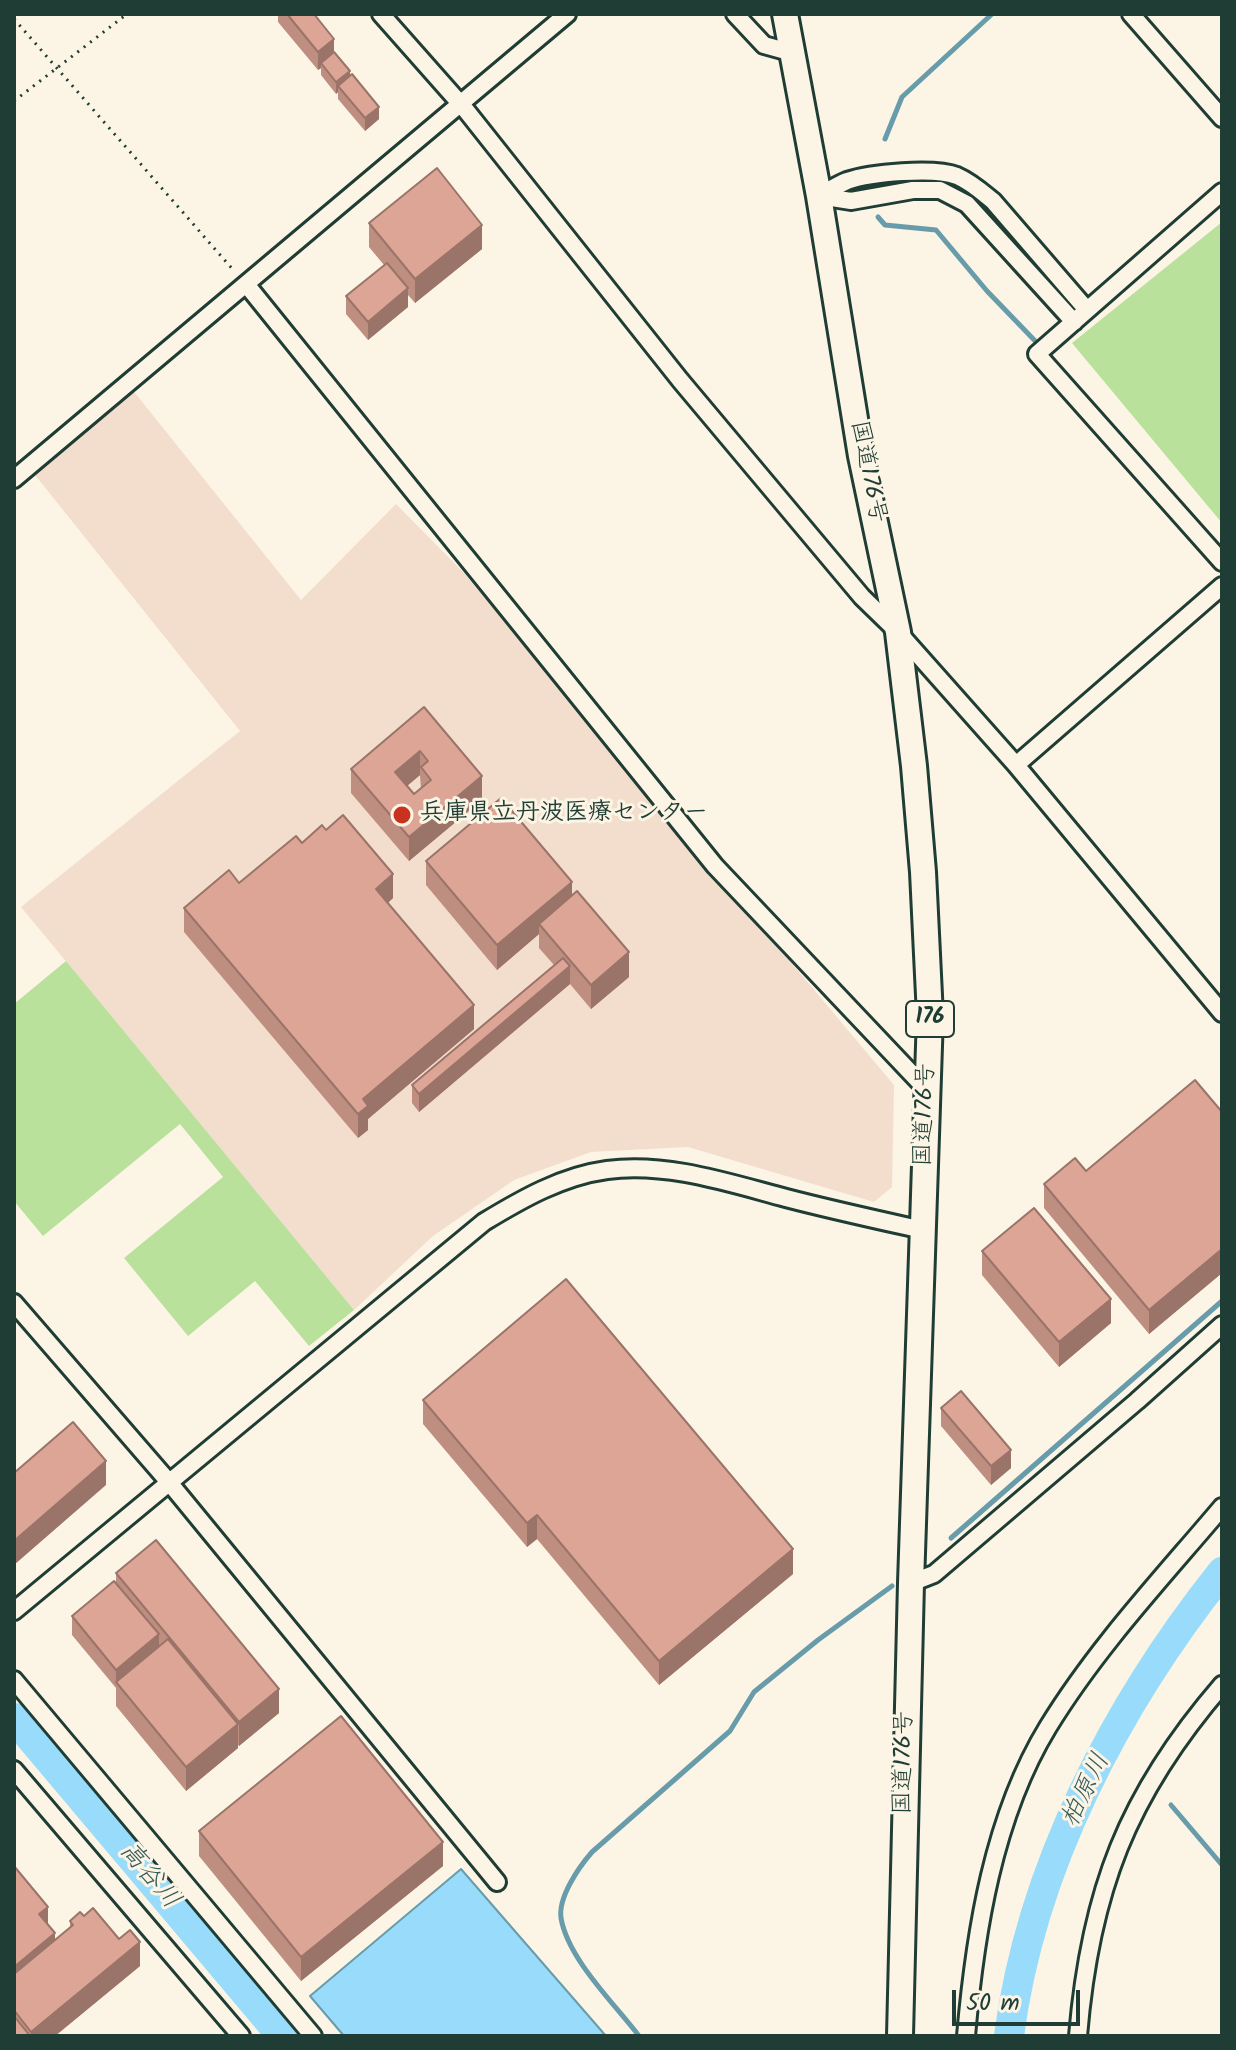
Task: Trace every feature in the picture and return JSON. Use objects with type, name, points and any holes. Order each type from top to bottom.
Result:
[{"type":"highway","name":"国道176号","points":[[785,14],[819,196],[861,456],[898,632],[923,872],[930,1016],[900,2036]]},
{"type":"street","points":[[381,14],[459,104],[680,380],[862,597],[898,632],[1016,765],[1222,1013]]},
{"type":"street","points":[[14,479],[567,14]]},
{"type":"street","points":[[735,14],[764,45],[793,53]]},
{"type":"street","points":[[1131,14],[1222,118]]},
{"type":"street","points":[[819,196],[847,181],[916,171],[937,171],[958,176],[993,201],[1087,310]]},
{"type":"street","points":[[819,196],[851,201],[913,190],[940,190],[967,204],[1074,322]]},
{"type":"street","points":[[1222,192],[1037,354],[1222,562]]},
{"type":"street","points":[[246,284],[715,866],[928,1091]]},
{"type":"street","points":[[1016,765],[1222,586]]},
{"type":"street","points":[[14,1611],[484,1222],[529,1195],[571,1179],[607,1170],[651,1169],[716,1179],[923,1230]]},
{"type":"street","points":[[14,1303],[168,1481],[497,1882]]},
{"type":"street","points":[[911,1583],[934,1574],[1222,1325]]},
{"type":"street","points":[[966,2036],[974,1953],[1000,1841],[1015,1794],[1048,1727],[1104,1649],[1222,1507]]},
{"type":"street","points":[[14,1680],[313,2036]]},
{"type":"street","points":[[1078,2036],[1089,1947],[1099,1898],[1117,1847],[1141,1799],[1175,1744],[1222,1685]]},
{"type":"street","points":[[14,1770],[241,2036]]},
{"type":"path","points":[[14,101],[127,14]]},
{"type":"path","points":[[14,19],[246,284]]},
{"type":"shaded area","name":"兵庫県立丹波医療センター","points":[[131,388],[301,600],[396,504],[463,572],[894,1085],[892,1187],[874,1202],[688,1147],[591,1152],[514,1180],[433,1236],[354,1310],[21,907],[240,731],[31,470]]},
{"type":"green space","points":[[1222,222],[1222,523],[1072,343]]},
{"type":"green space","points":[[66,961],[354,1310],[309,1346],[255,1281],[188,1336],[124,1258],[223,1177],[180,1124],[43,1236],[14,1201],[14,1004]]},
{"type":"water","points":[[461,1869],[606,2036],[344,2036],[310,1996]]},
{"type":"building","points":[[287,14],[314,14],[334,39],[318,52]]},
{"type":"building","points":[[334,52],[350,71],[336,82],[321,63]]},
{"type":"building","points":[[352,74],[379,107],[365,118],[338,86]]},
{"type":"building","points":[[437,168],[482,225],[415,279],[369,223]]},
{"type":"building","points":[[387,263],[408,288],[368,322],[346,296]]},
{"type":"building","points":[[424,707],[482,776],[409,837],[351,769]],"holes":[[[420,751],[428,761],[421,767],[431,780],[414,794],[395,772]]]},
{"type":"building","points":[[501,798],[572,882],[497,945],[426,861]]},
{"type":"building","points":[[343,815],[393,874],[376,889],[474,1005],[363,1099],[368,1106],[358,1114],[184,908],[229,870],[239,883],[296,836],[302,843],[322,825],[326,830]]},
{"type":"building","points":[[577,891],[629,952],[591,985],[539,924]]},
{"type":"building","points":[[563,958],[570,966],[419,1094],[412,1085]]},
{"type":"building","points":[[1195,1080],[1222,1112],[1222,1249],[1149,1310],[1044,1184],[1075,1158],[1086,1171]]},
{"type":"building","points":[[1034,1208],[1111,1299],[1059,1342],[982,1251]]},
{"type":"building","points":[[566,1279],[793,1549],[659,1661],[537,1515],[527,1523],[423,1400]]},
{"type":"building","points":[[961,1391],[1011,1450],[991,1466],[941,1408]]},
{"type":"building","points":[[73,1422],[106,1461],[14,1541],[14,1473]]},
{"type":"building","points":[[156,1540],[279,1689],[239,1722],[116,1573]]},
{"type":"building","points":[[114,1581],[159,1634],[116,1670],[72,1616]]},
{"type":"building","points":[[168,1639],[238,1724],[186,1767],[116,1682]]},
{"type":"building","points":[[341,1716],[443,1842],[301,1957],[199,1831]]},
{"type":"building","points":[[14,1866],[48,1907],[39,1914],[55,1933],[14,1967]]},
{"type":"building","points":[[93,1908],[119,1939],[130,1930],[140,1942],[31,2032],[14,2010],[14,1974],[73,1925],[70,1921],[80,1912],[84,1916]]},
{"type":"building","points":[[14,2016],[30,2036],[14,2036]]},
{"type":"waterway","points":[[885,139],[902,97],[992,14]]},
{"type":"waterway","points":[[878,217],[885,225],[936,230],[987,291],[1040,346]]},
{"type":"waterway","points":[[951,1538],[1222,1301]]},
{"type":"waterway","name":"柏原川","points":[[1009,2036],[1020,1973],[1037,1911],[1058,1850],[1084,1790],[1148,1676],[1222,1572]]},
{"type":"waterway","points":[[639,2036],[582,1965],[565,1933],[561,1910],[570,1883],[592,1852],[730,1731],[754,1692],[892,1586]]},
{"type":"waterway","name":"高谷川","points":[[14,1718],[282,2036]]},
{"type":"waterway","points":[[1171,1805],[1222,1865]]},
{"type":"place","name":"兵庫県立丹波医療センター","points":[[402,815]]}]
